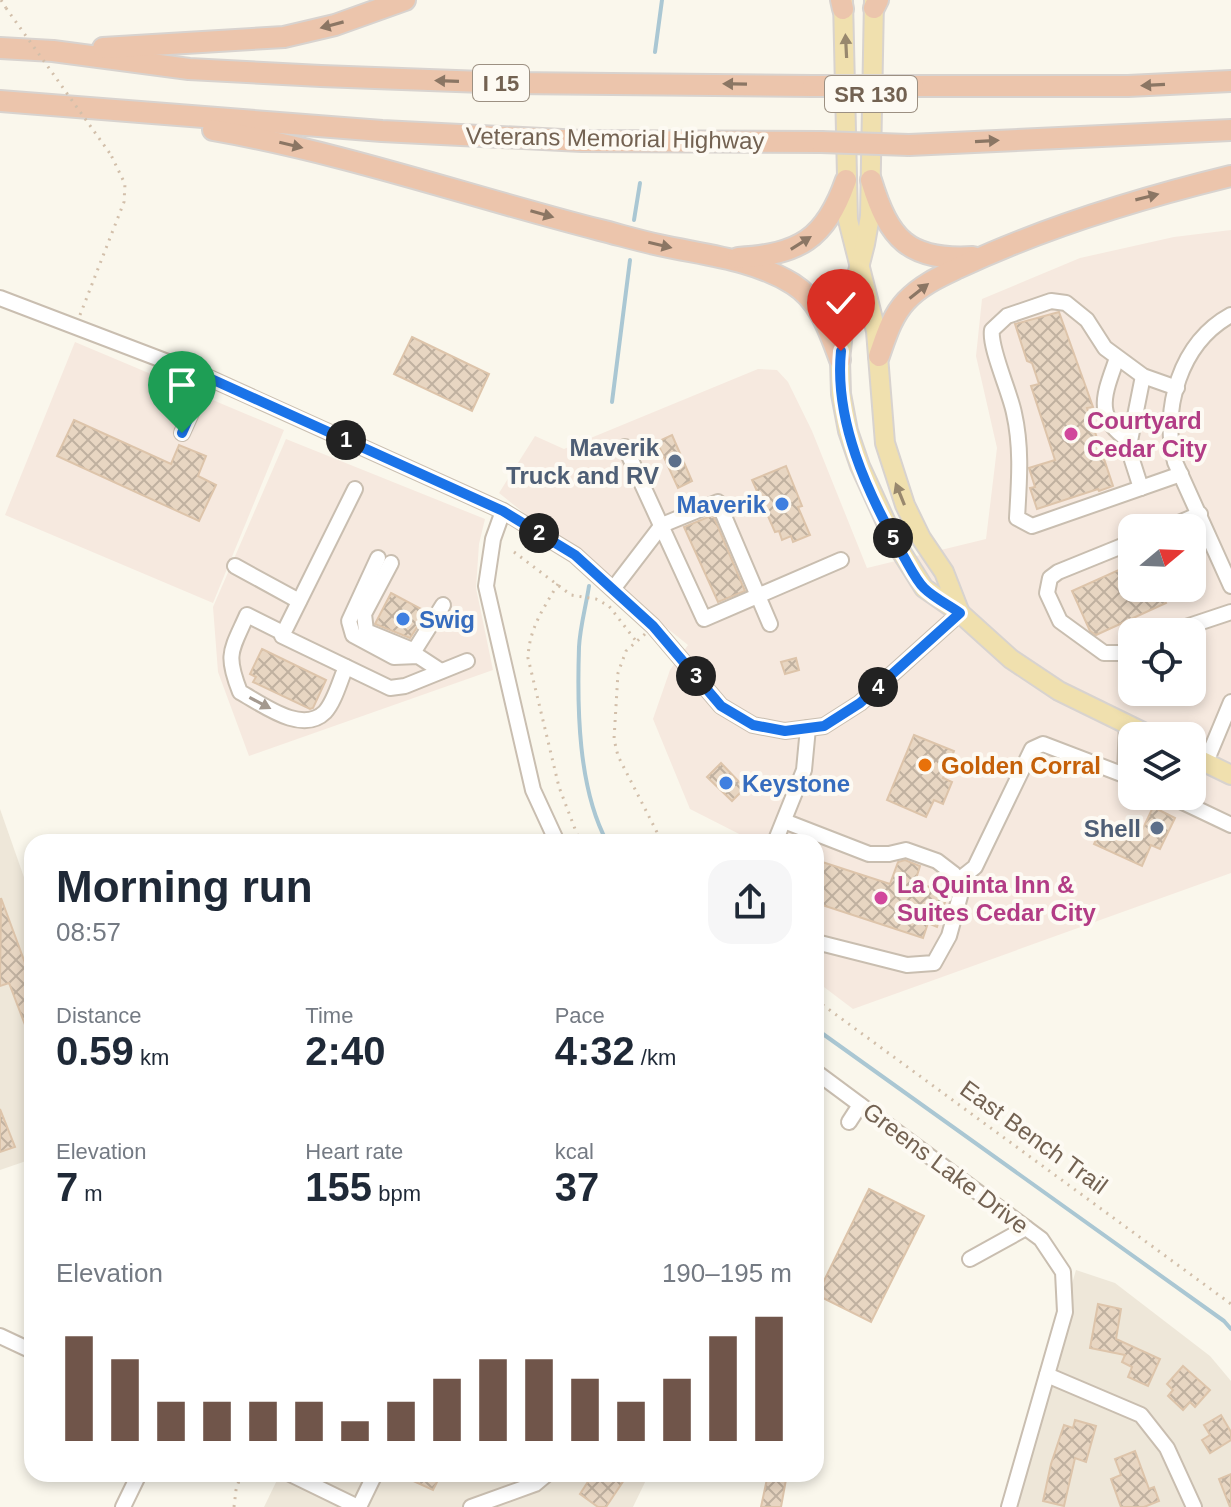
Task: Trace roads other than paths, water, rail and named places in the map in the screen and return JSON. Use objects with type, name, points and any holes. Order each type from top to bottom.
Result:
[{"type":"highway","points":[[53,51],[284,37],[335,25],[405,0]]},
{"type":"highway","name":"I 15","points":[[0,48],[53,51],[189,69],[511,83],[1128,86],[1231,81]]},
{"type":"highway","name":"Veterans Memorial Highway","points":[[0,101],[382,131],[582,141],[909,145],[1231,130]]},
{"type":"highway","points":[[104,111],[287,143],[595,229],[726,258],[778,276],[801,291],[823,317],[840,360]]},
{"type":"highway","points":[[879,356],[891,324],[908,299],[927,283],[980,257],[1122,204],[1231,176]]},
{"type":"highway","points":[[726,258],[773,255],[801,244],[823,226],[846,180]]},
{"type":"highway","points":[[871,180],[888,224],[906,243],[918,251],[940,258],[980,257]]},
{"type":"main road","points":[[843,3],[849,226],[873,319],[879,356],[882,431],[891,467],[910,516],[944,572],[960,613]]},
{"type":"main road","name":"SR 130","points":[[840,360],[846,314],[868,227],[876,3]]},
{"type":"main road","points":[[840,360],[841,394],[848,431],[860,466],[884,519],[924,588],[960,613],[981,635],[1026,670],[1072,698],[1123,722]]},
{"type":"main road","points":[[1206,762],[1231,775]]},
{"type":"street","points":[[0,298],[207,377],[503,511],[575,555],[653,626],[721,706],[753,725],[785,731],[824,726],[860,703],[960,613]]},
{"type":"street","points":[[1177,388],[1143,376],[1117,358],[1100,344],[1087,320],[1066,303],[1051,301],[1007,316],[992,330],[1019,440],[1017,518],[1032,526],[1181,474]]},
{"type":"street","points":[[1200,514],[1170,442],[1169,419],[1190,355],[1207,334],[1231,315]]},
{"type":"street","points":[[1117,358],[1104,395],[1104,407],[1113,430],[1130,441]]},
{"type":"street","points":[[1141,488],[1130,441],[1143,376]]},
{"type":"street","points":[[182,433],[207,377]]},
{"type":"street","points":[[625,447],[704,619],[841,560]]},
{"type":"street","points":[[283,633],[355,489]]},
{"type":"street","points":[[613,589],[662,525],[718,502],[770,624]]},
{"type":"street","points":[[503,511],[493,539],[486,586],[533,790],[553,834]]},
{"type":"street","points":[[1206,528],[1231,586]]},
{"type":"street","points":[[1118,548],[1058,572],[1050,578],[1047,593],[1060,621],[1097,650],[1118,652]]},
{"type":"street","points":[[384,561],[364,614],[366,631],[417,652],[441,671]]},
{"type":"street","points":[[235,566],[299,601]]},
{"type":"street","points":[[417,652],[443,605]]},
{"type":"street","points":[[1206,618],[1231,612]]},
{"type":"street","points":[[346,667],[326,711],[314,719],[293,720],[240,692],[231,670],[230,651],[247,615],[283,633],[282,636],[390,688],[405,686],[467,661]]},
{"type":"street","points":[[1206,747],[1231,702]]},
{"type":"street","points":[[778,834],[804,770],[808,728]]},
{"type":"street","points":[[956,882],[975,867],[1032,749],[1043,744],[1118,772]]},
{"type":"street","points":[[1199,810],[1231,825]]},
{"type":"street","points":[[784,821],[817,834]]},
{"type":"street","points":[[824,837],[869,854],[906,850],[937,861],[954,874],[960,896],[949,936],[934,963],[907,965],[824,944]]},
{"type":"street","name":"Greens Lake Drive","points":[[824,1078],[1041,1239],[1063,1272],[1065,1312],[1009,1507]]},
{"type":"street","points":[[849,1122],[860,1105]]},
{"type":"street","points":[[970,1259],[1026,1228]]},
{"type":"street","points":[[0,1336],[24,1347]]},
{"type":"street","points":[[1047,1375],[1141,1415],[1167,1448],[1194,1507]]},
{"type":"street","points":[[123,1507],[135,1482]]},
{"type":"street","points":[[307,1482],[359,1507],[371,1482]]},
{"type":"street","points":[[471,1507],[537,1482]]},
{"type":"waterway","points":[[655,52],[662,0]]},
{"type":"waterway","points":[[634,220],[640,183]]},
{"type":"waterway","points":[[612,402],[630,260]]},
{"type":"waterway","points":[[589,586],[579,647],[579,721],[590,797],[603,834]]},
{"type":"waterway","points":[[824,1035],[1231,1329]]},
{"type":"place","name":"Courtyard Cedar City","points":[[1071,434]]},
{"type":"place","name":"Maverik Truck and RV","points":[[675,461]]},
{"type":"place","name":"Maverik","points":[[782,504]]},
{"type":"place","name":"Swig","points":[[403,619]]},
{"type":"place","name":"Golden Corral","points":[[925,765]]},
{"type":"place","name":"Keystone","points":[[726,783]]},
{"type":"place","name":"Shell","points":[[1157,828]]},
{"type":"place","name":"La Quinta Inn & Suites Cedar City","points":[[881,898]]}]
